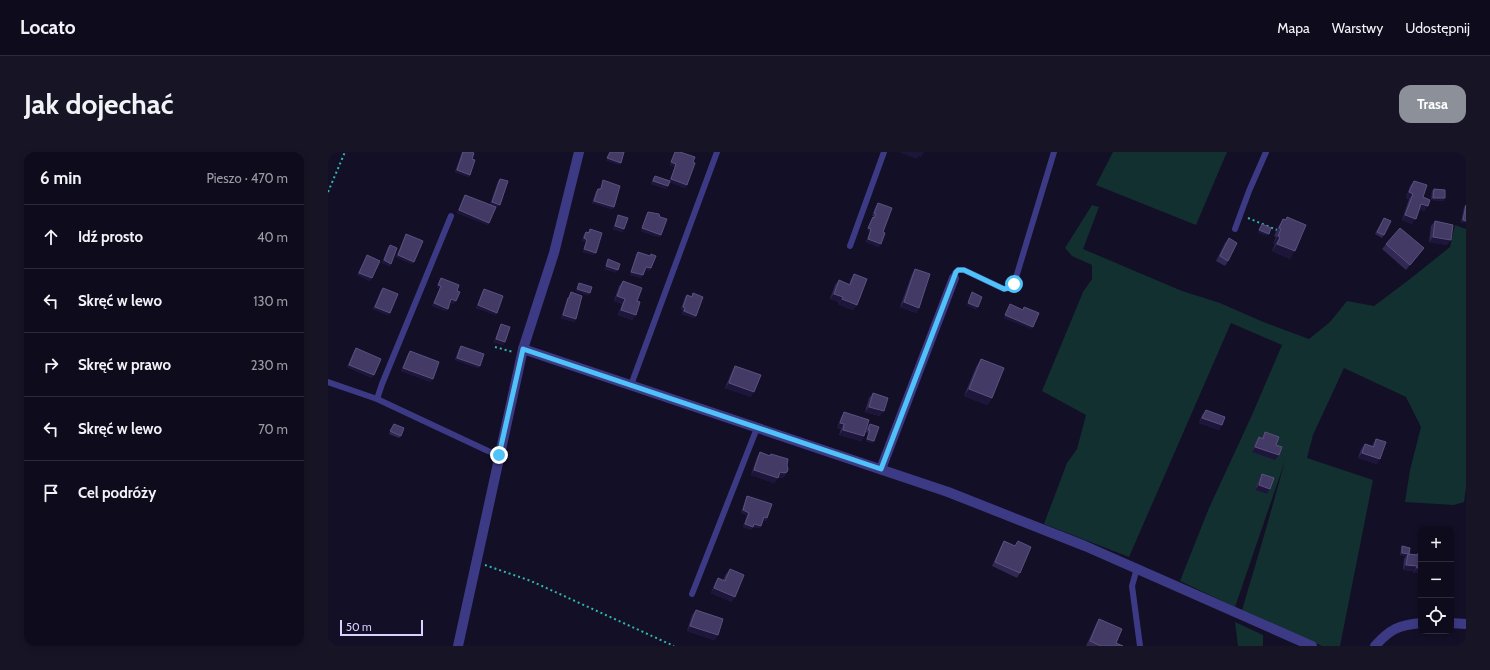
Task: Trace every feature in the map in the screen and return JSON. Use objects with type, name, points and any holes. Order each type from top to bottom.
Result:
[{"type":"street","points":[[458,646],[522,352],[559,233],[579,152]]},
{"type":"street","points":[[881,469],[954,278]]},
{"type":"street","points":[[522,352],[631,385],[978,503],[1137,568],[1312,646]]},
{"type":"street","points":[[1375,646],[1386,634],[1395,628],[1407,624],[1418,623]]},
{"type":"street","points":[[1454,623],[1466,624]]},
{"type":"lane","points":[[631,385],[717,152]]},
{"type":"lane","points":[[850,246],[884,152]]},
{"type":"lane","points":[[954,278],[958,270],[964,270],[1004,289],[1012,287],[1054,152]]},
{"type":"lane","points":[[1235,229],[1266,152]]},
{"type":"lane","points":[[377,399],[385,376],[451,216]]},
{"type":"lane","points":[[328,382],[377,399],[488,452],[499,455]]},
{"type":"lane","points":[[692,594],[758,428]]},
{"type":"lane","points":[[1137,568],[1132,586],[1140,646]]},
{"type":"path","points":[[328,192],[345,152]]},
{"type":"path","points":[[1240,214],[1276,230]]},
{"type":"path","points":[[495,347],[522,352]]},
{"type":"path","points":[[476,562],[531,581],[674,646]]},
{"type":"green space","points":[[1113,152],[1227,152],[1196,225],[1096,185]]},
{"type":"green space","points":[[1092,205],[1099,207],[1083,249],[1182,291],[1220,303],[1261,321],[1309,339],[1330,322],[1347,301],[1374,306],[1450,247],[1455,225],[1466,229],[1466,487],[1464,502],[1454,505],[1405,502],[1410,470],[1421,427],[1406,397],[1344,368],[1313,435],[1307,458],[1373,480],[1340,646],[1322,646],[1242,610],[1285,461],[1235,607],[1180,581],[1209,508],[1252,415],[1282,345],[1231,323],[1129,557],[1044,524],[1067,463],[1077,449],[1086,415],[1042,391],[1083,292],[1092,279],[1092,265],[1072,256],[1065,248]]},
{"type":"green space","points":[[1235,622],[1263,635],[1263,646],[1238,646]]},
{"type":"building","points":[[463,152],[474,153],[472,159],[475,160],[470,175],[457,170]]},
{"type":"building","points":[[610,152],[624,152],[621,163],[607,158]]},
{"type":"building","points":[[675,152],[680,152],[695,157],[693,162],[695,163],[687,185],[671,179],[676,164],[671,162]]},
{"type":"building","points":[[655,176],[670,181],[668,186],[653,181]]},
{"type":"building","points":[[500,179],[508,181],[500,205],[492,202]]},
{"type":"building","points":[[603,180],[620,186],[614,207],[594,201],[598,189],[601,189]]},
{"type":"building","points":[[1414,181],[1427,185],[1423,197],[1430,200],[1428,206],[1421,204],[1416,219],[1405,215],[1413,194],[1409,192]]},
{"type":"building","points":[[1434,189],[1445,190],[1445,198],[1433,198]]},
{"type":"building","points":[[465,195],[496,207],[489,223],[459,210]]},
{"type":"building","points":[[878,203],[892,208],[883,232],[885,233],[881,244],[868,239],[871,229],[868,228],[876,214],[874,213]]},
{"type":"building","points":[[1466,205],[1466,221],[1463,220]]},
{"type":"building","points":[[648,212],[659,214],[660,217],[667,219],[661,235],[642,228]]},
{"type":"building","points":[[618,215],[628,218],[624,229],[615,226]]},
{"type":"building","points":[[1287,217],[1306,225],[1295,251],[1277,244],[1281,229],[1279,228],[1283,219],[1286,220]]},
{"type":"building","points":[[1384,218],[1391,221],[1384,235],[1377,232]]},
{"type":"building","points":[[1435,221],[1453,225],[1451,240],[1433,237]]},
{"type":"building","points":[[1262,224],[1271,228],[1269,234],[1259,230]]},
{"type":"building","points":[[1400,228],[1424,248],[1410,265],[1386,244]]},
{"type":"building","points":[[590,229],[602,233],[596,253],[584,249],[587,240],[584,238],[586,232],[589,233]]},
{"type":"building","points":[[406,234],[423,241],[414,262],[398,255]]},
{"type":"building","points":[[1229,238],[1237,243],[1228,261],[1220,256]]},
{"type":"building","points":[[390,245],[397,248],[391,264],[384,260]]},
{"type":"building","points":[[638,252],[650,256],[651,254],[656,256],[651,268],[646,267],[643,275],[631,272]]},
{"type":"building","points":[[367,255],[380,261],[372,278],[359,273]]},
{"type":"building","points":[[608,259],[620,264],[618,270],[606,266]]},
{"type":"building","points":[[915,269],[930,274],[919,308],[904,302]]},
{"type":"building","points":[[854,274],[867,279],[857,305],[834,294],[839,280],[850,285]]},
{"type":"building","points":[[441,278],[459,285],[457,291],[460,292],[456,301],[451,299],[448,309],[434,303],[441,286],[438,285]]},
{"type":"building","points":[[623,281],[642,288],[637,301],[640,302],[636,315],[621,310],[625,299],[617,296]]},
{"type":"building","points":[[579,283],[592,287],[590,293],[577,289]]},
{"type":"building","points":[[383,288],[398,294],[390,313],[375,307]]},
{"type":"building","points":[[484,289],[503,296],[497,313],[478,305]]},
{"type":"building","points":[[571,292],[582,296],[576,319],[563,315]]},
{"type":"building","points":[[972,292],[982,297],[978,307],[968,303]]},
{"type":"building","points":[[693,293],[703,297],[696,316],[684,311],[685,308],[683,307],[687,295],[692,297]]},
{"type":"building","points":[[1010,304],[1023,310],[1024,307],[1039,313],[1033,327],[1005,315]]},
{"type":"building","points":[[501,324],[510,327],[505,342],[496,339]]},
{"type":"building","points":[[461,346],[484,354],[480,366],[457,358]]},
{"type":"building","points":[[356,348],[381,359],[374,375],[349,365]]},
{"type":"building","points":[[410,351],[439,362],[433,379],[403,368]]},
{"type":"building","points":[[981,359],[1004,368],[992,398],[969,389]]},
{"type":"building","points":[[735,366],[761,375],[754,392],[729,383]]},
{"type":"building","points":[[873,393],[888,398],[884,411],[869,407]]},
{"type":"building","points":[[1206,410],[1225,417],[1222,425],[1202,418]]},
{"type":"building","points":[[844,412],[869,420],[864,436],[843,430],[844,424],[840,423]]},
{"type":"building","points":[[394,424],[404,428],[401,436],[390,431]]},
{"type":"building","points":[[870,424],[879,427],[874,441],[867,439]]},
{"type":"building","points":[[1265,432],[1279,437],[1276,445],[1282,447],[1279,455],[1255,447],[1259,437],[1263,439]]},
{"type":"building","points":[[1376,439],[1386,442],[1380,459],[1362,453],[1365,444],[1374,447]]},
{"type":"building","points":[[760,452],[770,456],[771,454],[788,459],[787,472],[780,472],[778,478],[754,470]]},
{"type":"building","points":[[1262,474],[1274,478],[1270,489],[1259,485]]},
{"type":"building","points":[[747,496],[772,504],[767,518],[764,517],[761,526],[754,524],[753,527],[745,524],[749,513],[743,510]]},
{"type":"building","points":[[1004,541],[1015,546],[1018,541],[1031,547],[1020,573],[995,562]]},
{"type":"building","points":[[1402,546],[1410,548],[1409,554],[1402,553]]},
{"type":"building","points":[[1408,554],[1418,555],[1418,568],[1417,566],[1406,565]]},
{"type":"building","points":[[730,569],[744,575],[735,597],[714,588],[718,578],[725,581]]},
{"type":"building","points":[[696,610],[723,619],[718,635],[690,626]]},
{"type":"building","points":[[1099,619],[1122,629],[1116,643],[1123,646],[1101,646],[1090,641]]},
{"type":"route","points":[[499,455],[523,349],[881,469],[956,272],[958,270],[964,270],[1004,289],[1012,287],[1014,284]]}]
